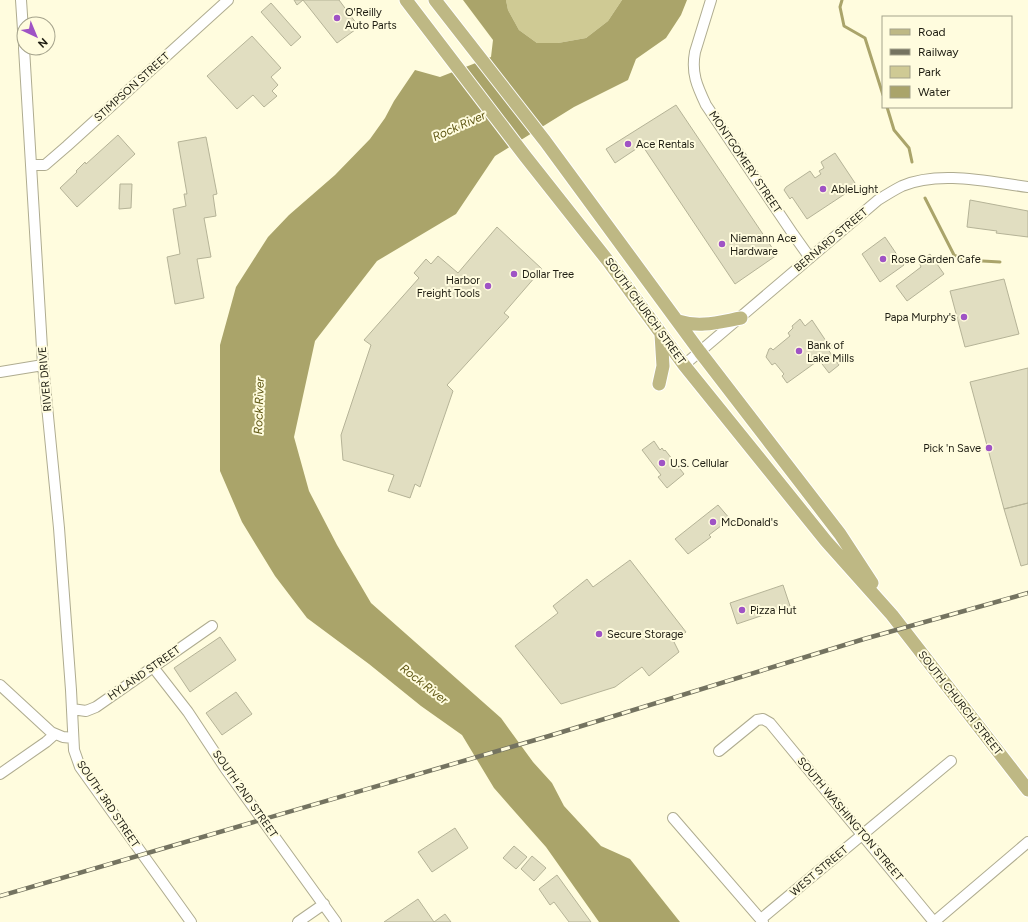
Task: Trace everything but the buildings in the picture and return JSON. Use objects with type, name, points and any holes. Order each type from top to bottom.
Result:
[{"type":"main road","name":"SOUTH CHURCH STREET","points":[[406,0],[525,156],[608,261],[684,365],[826,541],[892,615],[1028,790]]},
{"type":"main road","name":"SOUTH CHURCH STREET","points":[[435,0],[545,141],[700,352],[840,534],[892,615]]},
{"type":"main road","points":[[678,321],[690,325],[707,325],[741,318]]},
{"type":"main road","points":[[659,384],[663,366],[661,334]]},
{"type":"street","points":[[21,0],[22,16]]},
{"type":"street","name":"STIMPSON STREET","points":[[32,165],[45,165],[228,0]]},
{"type":"street","name":"MONTGOMERY STREET","points":[[711,0],[693,60],[695,81],[706,105],[810,258]]},
{"type":"street","name":"RIVER DRIVE","points":[[25,56],[43,366],[60,528],[73,738]]},
{"type":"street","name":"BERNARD STREET","points":[[684,365],[878,200],[903,185],[927,179],[945,178],[1028,187]]},
{"type":"street","points":[[0,372],[43,366]]},
{"type":"street","name":"HYLAND STREET","points":[[72,709],[86,710],[96,707],[212,626]]},
{"type":"street","name":"SOUTH 2ND STREET","points":[[153,667],[188,712],[225,768],[336,922]]},
{"type":"street","points":[[0,685],[51,732],[73,738]]},
{"type":"street","name":"SOUTH WASHINGTON STREET","points":[[719,751],[757,720],[763,719],[770,723],[934,922]]},
{"type":"street","points":[[0,774],[46,742],[54,734]]},
{"type":"street","name":"SOUTH 3RD STREET","points":[[73,738],[74,750],[80,767],[191,922]]},
{"type":"street","name":"WEST STREET","points":[[762,921],[951,761]]},
{"type":"street","points":[[673,818],[762,921]]},
{"type":"street","points":[[934,922],[1028,842]]},
{"type":"street","points":[[298,922],[324,904]]},
{"type":"green space","points":[[506,0],[622,0],[608,21],[586,38],[558,43],[537,43],[519,30],[508,10]]},
{"type":"water","name":"Rock River","points":[[463,0],[506,0],[508,10],[519,30],[537,43],[558,43],[586,38],[608,21],[622,0],[687,0],[681,15],[666,38],[636,59],[628,80],[574,107],[495,156],[456,214],[377,261],[315,341],[294,437],[309,491],[337,545],[371,603],[501,718],[533,762],[552,783],[564,806],[601,846],[630,859],[680,922],[599,922],[546,847],[494,788],[462,735],[421,706],[369,664],[307,618],[275,576],[242,522],[220,471],[220,345],[236,287],[268,237],[289,215],[335,175],[370,139],[415,70],[440,77],[491,57],[493,40]]},
{"type":"waterway","points":[[842,0],[840,7],[844,26],[865,38],[882,92]]},
{"type":"waterway","points":[[887,108],[894,130],[909,148],[912,162]]},
{"type":"waterway","points":[[925,198],[954,255],[965,260],[1000,262]]},
{"type":"railway","points":[[0,896],[549,736],[864,639],[1028,593]]},
{"type":"place","name":"O'Reilly Auto Parts","points":[[337,18]]},
{"type":"place","name":"Ace Rentals","points":[[628,144]]},
{"type":"place","name":"AbleLight","points":[[823,189]]},
{"type":"place","name":"Niemann Ace Hardware","points":[[722,244]]},
{"type":"place","name":"Rose Garden Cafe","points":[[883,259]]},
{"type":"place","name":"Dollar Tree","points":[[514,274]]},
{"type":"place","name":"Harbor Freight Tools","points":[[488,286]]},
{"type":"place","name":"Papa Murphy's","points":[[964,317]]},
{"type":"place","name":"Bank of Lake Mills","points":[[799,351]]},
{"type":"place","name":"Pick 'n Save","points":[[989,448]]},
{"type":"place","name":"U.S. Cellular","points":[[662,463]]},
{"type":"place","name":"McDonald's","points":[[713,522]]},
{"type":"place","name":"Pizza Hut","points":[[742,610]]},
{"type":"place","name":"Secure Storage","points":[[599,634]]}]
